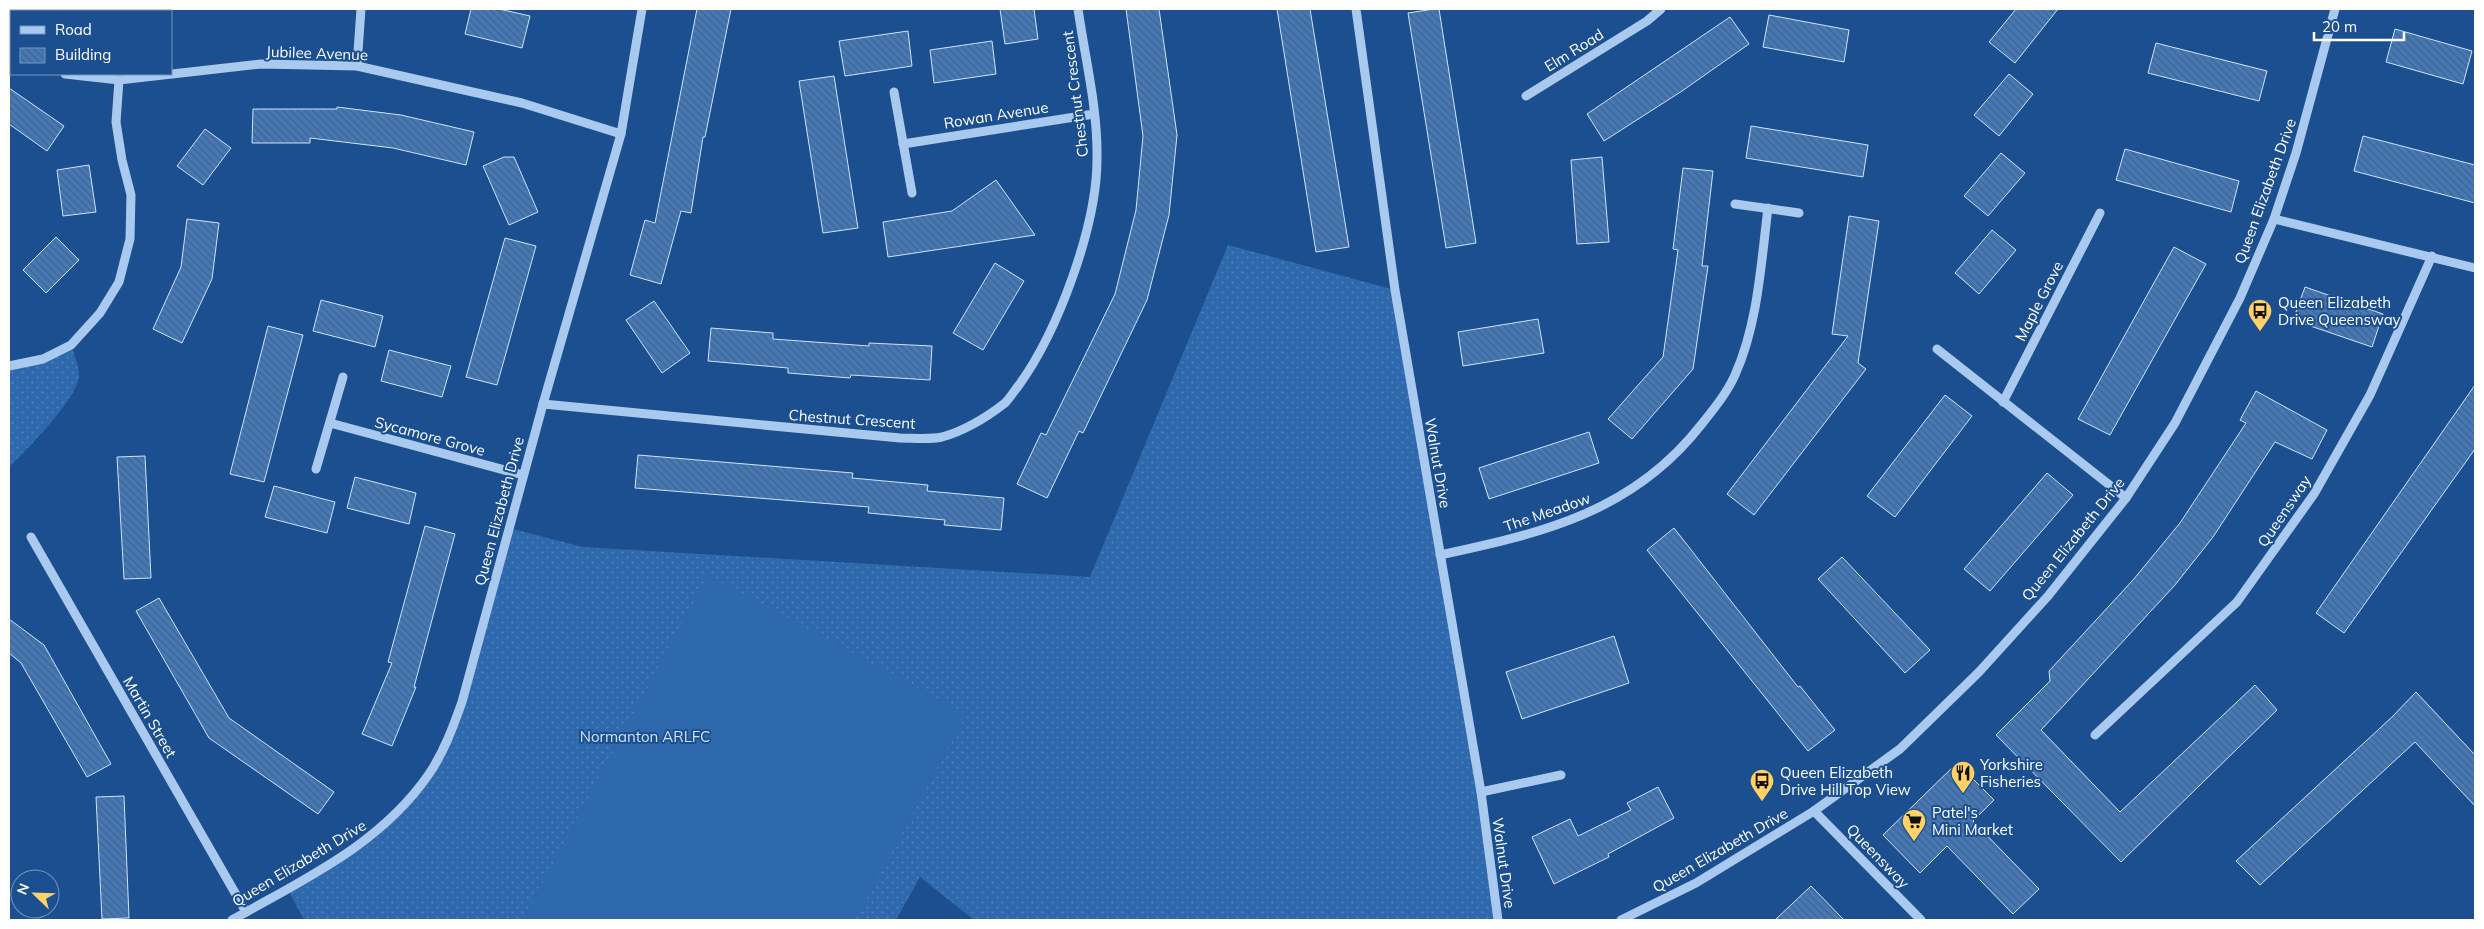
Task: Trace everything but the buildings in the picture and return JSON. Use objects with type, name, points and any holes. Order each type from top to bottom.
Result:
[{"type":"street","points":[[357,66],[361,9]]},
{"type":"street","name":"Queen Elizabeth Drive","points":[[232,920],[351,852],[380,830],[406,804],[429,773],[448,740],[462,702],[523,475],[621,134],[642,9]]},
{"type":"street","name":"Chestnut Crescent","points":[[543,404],[900,438],[941,437],[976,422],[1006,402],[1032,367],[1052,326],[1075,268],[1092,207],[1098,159],[1094,114],[1078,9]]},
{"type":"street","name":"Walnut Drive","points":[[1356,9],[1395,290],[1481,792],[1498,920]]},
{"type":"street","name":"Elm Road","points":[[1526,96],[1647,21],[1661,9]]},
{"type":"street","name":"Queen Elizabeth Drive","points":[[1621,920],[1696,883],[1814,811],[1900,749],[1979,672],[2048,596],[2126,498],[2175,424],[2208,362],[2240,298],[2274,219],[2296,153],[2330,34],[2335,9]]},
{"type":"street","name":"Jubilee Avenue","points":[[172,74],[261,64],[357,66],[522,103],[621,134]]},
{"type":"street","name":"Jubilee Avenue","points":[[74,75],[119,80],[163,75]]},
{"type":"street","points":[[9,366],[43,359],[71,345],[100,313],[119,282],[130,239],[131,196],[122,160],[116,122],[119,80]]},
{"type":"street","points":[[894,92],[912,193]]},
{"type":"street","name":"Rowan Avenue","points":[[903,144],[1094,114]]},
{"type":"street","points":[[1735,204],[1799,213]]},
{"type":"street","name":"The Meadow","points":[[1440,555],[1518,538],[1593,512],[1640,485],[1659,471],[1686,445],[1712,411],[1735,375],[1749,331],[1768,208]]},
{"type":"street","name":"Maple Grove","points":[[2003,402],[2100,213]]},
{"type":"street","points":[[2274,219],[2475,268]]},
{"type":"street","name":"Queensway","points":[[2095,736],[2237,602],[2314,494],[2370,395],[2432,256]]},
{"type":"street","points":[[1937,349],[2126,498]]},
{"type":"street","points":[[316,469],[343,377]]},
{"type":"street","name":"Sycamore Grove","points":[[330,423],[523,475]]},
{"type":"street","name":"Martin Street","points":[[30,537],[246,912]]},
{"type":"street","points":[[1481,792],[1561,776]]},
{"type":"street","name":"Queensway","points":[[1814,811],[1921,920]]},
{"type":"green space","name":"Normanton ARLFC","points":[[1228,245],[1395,290],[1498,920],[974,920],[920,877],[896,920],[304,920],[287,888],[351,852],[406,804],[448,740],[509,528],[583,547],[1090,577]]},
{"type":"green space","points":[[71,345],[79,375],[71,396],[50,423],[9,467],[9,366],[43,359]]},
{"type":"green space","name":"Normanton ARLFC","points":[[708,575],[966,714],[855,920],[523,920]]},
{"type":"place","name":"Queen Elizabeth Drive Queensway","points":[[2260,332]]},
{"type":"place","name":"Yorkshire Fisheries","points":[[1963,794]]},
{"type":"place","name":"Queen Elizabeth Drive Hill Top View","points":[[1762,802]]},
{"type":"place","name":"Patel's Mini Market","points":[[1914,842]]}]
